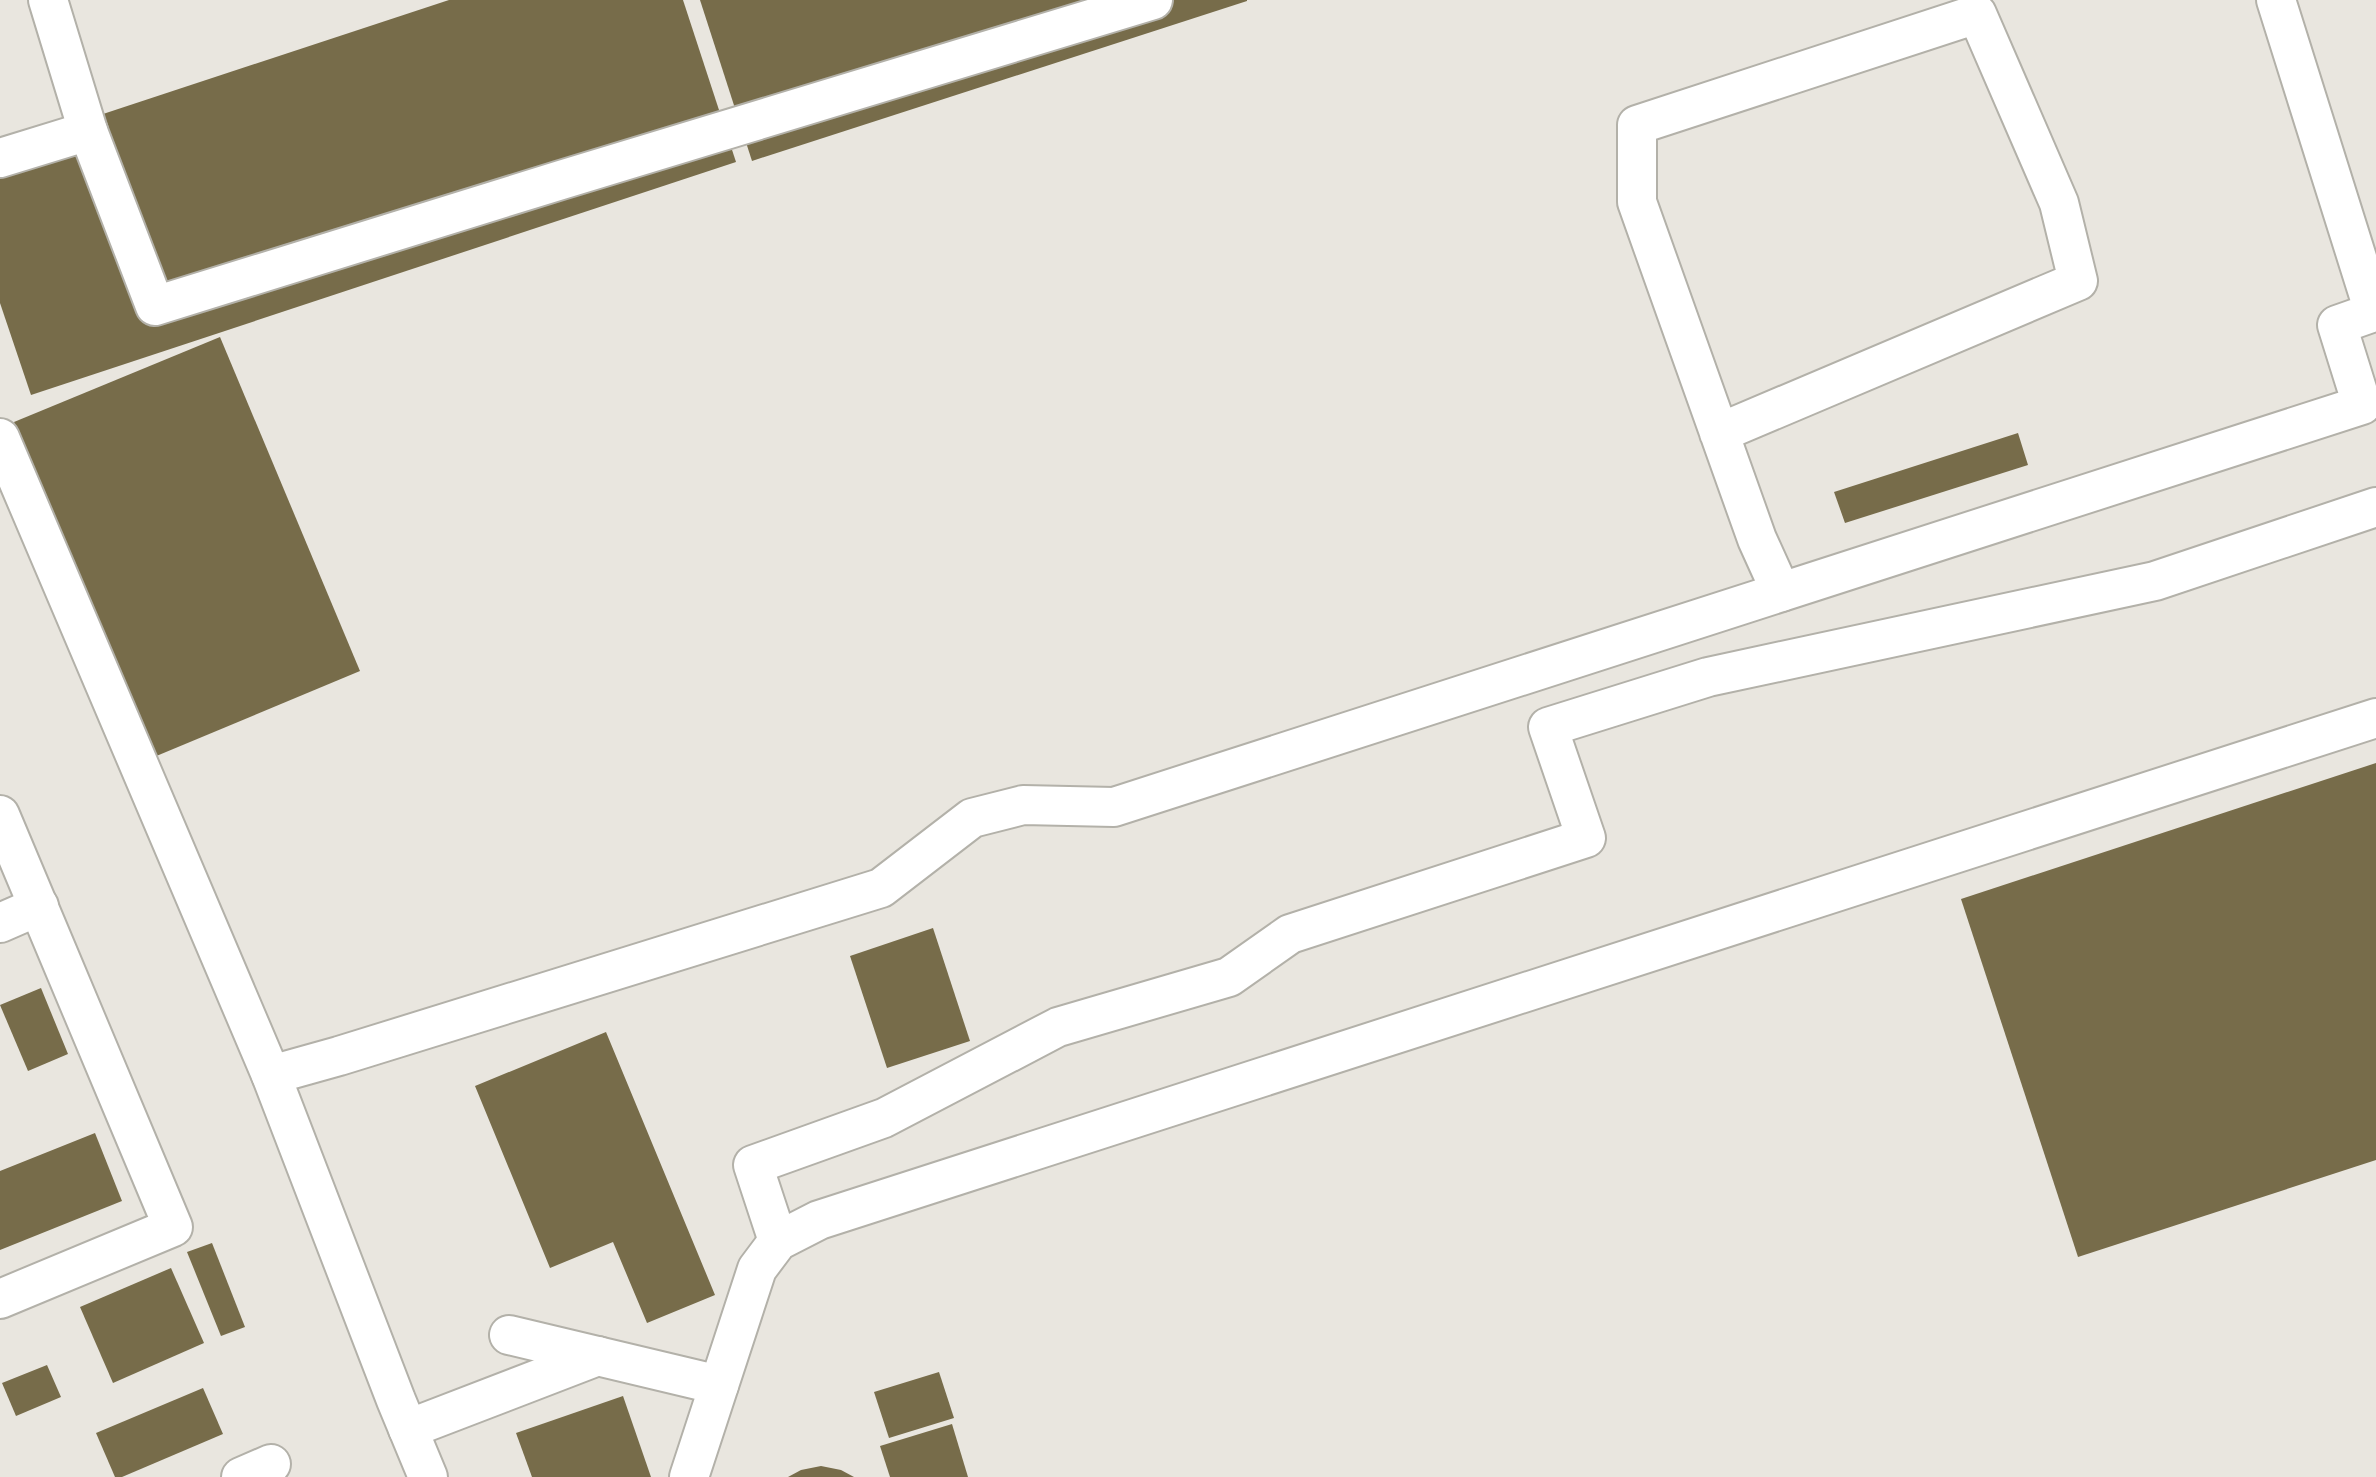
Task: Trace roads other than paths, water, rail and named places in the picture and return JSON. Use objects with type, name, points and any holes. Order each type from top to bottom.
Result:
[{"type":"lane","points":[[48,0],[88,131],[155,306],[1153,0]]},
{"type":"lane","points":[[271,1075],[881,888],[972,818],[1023,805],[1114,807],[2362,405],[2337,325],[2374,312],[2276,0]]},
{"type":"lane","points":[[1719,433],[2078,281],[2059,203],[1977,14],[1637,125],[1637,202],[1719,433],[1757,539],[1781,592]]},
{"type":"lane","points":[[0,158],[88,131]]},
{"type":"lane","points":[[0,438],[271,1075],[428,1477]]},
{"type":"lane","points":[[778,1241],[753,1165],[884,1118],[1058,1027],[1229,977],[1290,934],[1586,838],[1548,727],[1708,677],[2155,581],[2376,507]]},
{"type":"lane","points":[[689,1477],[757,1269],[778,1241],[819,1220],[2376,718]]},
{"type":"lane","points":[[0,815],[173,1227],[0,1299]]},
{"type":"lane","points":[[0,923],[39,906]]},
{"type":"lane","points":[[509,1335],[719,1385]]},
{"type":"lane","points":[[408,1429],[598,1356]]}]
